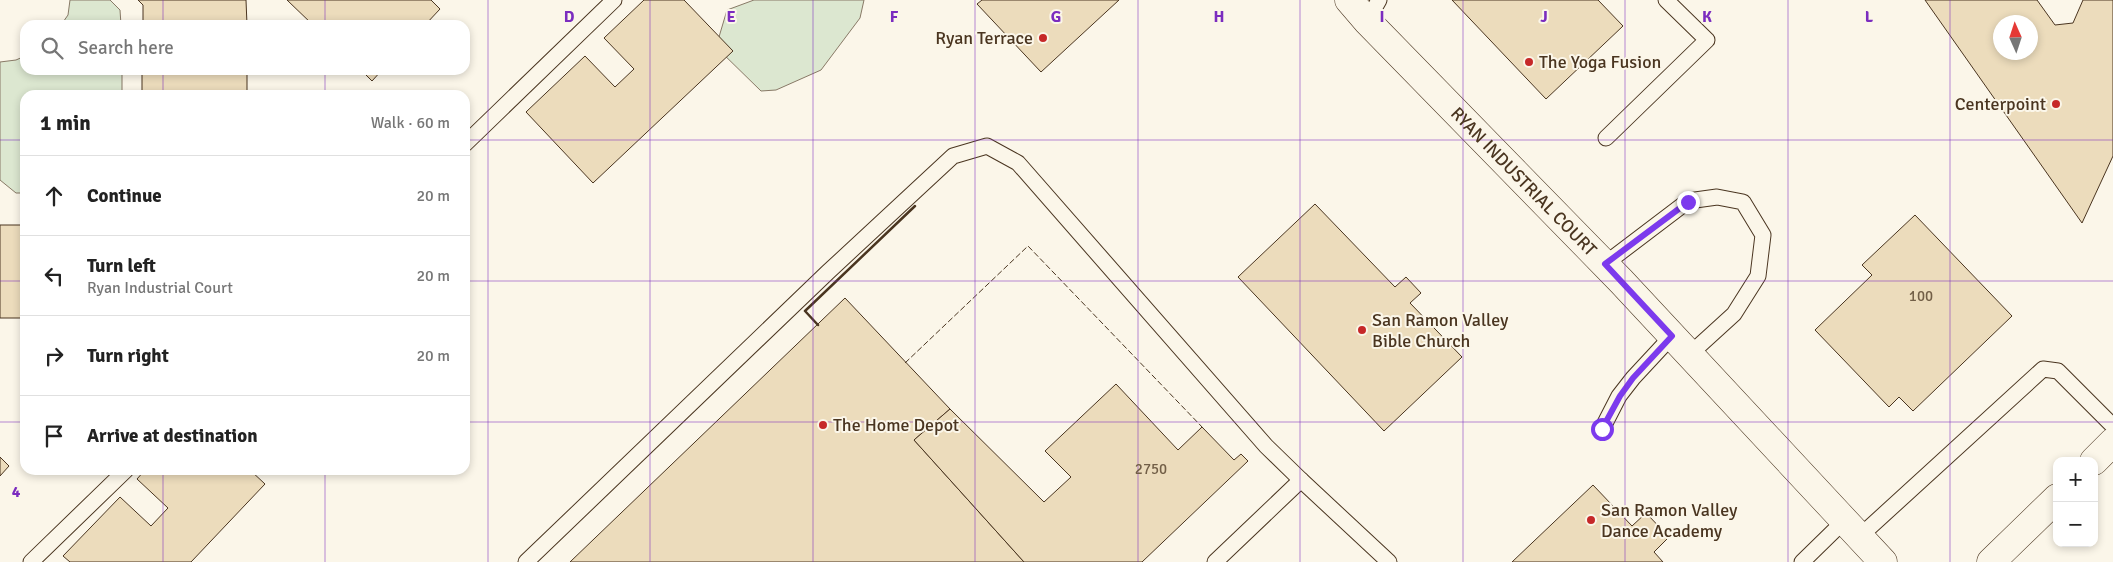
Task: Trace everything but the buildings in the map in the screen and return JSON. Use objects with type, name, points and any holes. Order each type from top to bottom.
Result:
[{"type":"street","name":"RYAN INDUSTRIAL COURT","points":[[1350,0],[1373,11],[1851,530],[1883,562]]},
{"type":"street","points":[[2098,457],[2113,442]]},
{"type":"street","points":[[1991,562],[2053,502]]},
{"type":"lane","points":[[470,139],[614,0]]},
{"type":"lane","points":[[1606,138],[1707,40],[1666,0]]},
{"type":"lane","points":[[526,562],[828,272],[953,156],[988,146],[1018,162],[1266,446],[1389,562]]},
{"type":"lane","points":[[1602,429],[1620,396],[1633,378],[1681,345],[1734,314],[1758,276],[1762,235],[1743,202],[1717,197],[1688,202],[1605,264]]},
{"type":"lane","points":[[1802,562],[1851,530],[2043,369],[2058,371],[2113,426]]},
{"type":"lane","points":[[31,562],[121,475]]},
{"type":"lane","points":[[1215,562],[1301,480]]},
{"type":"green space","points":[[70,0],[110,0],[120,10],[121,20],[64,20],[68,15]]},
{"type":"green space","points":[[754,0],[864,0],[860,18],[821,70],[776,90],[761,91],[716,47],[727,10]]},
{"type":"green space","points":[[20,58],[20,75],[122,75],[122,90],[20,90],[20,193],[16,193],[0,180],[0,62]]},
{"type":"fence","points":[[905,363],[1028,246],[1203,428]]},
{"type":"wall","points":[[818,325],[805,311],[915,206]]},
{"type":"place","name":"Ryan Terrace","points":[[1043,38]]},
{"type":"place","name":"The Yoga Fusion","points":[[1529,62]]},
{"type":"place","name":"Centerpoint","points":[[2056,104]]},
{"type":"place","name":"San Ramon Valley Bible Church","points":[[1362,330]]},
{"type":"place","name":"The Home Depot","points":[[823,425]]},
{"type":"place","name":"San Ramon Valley Dance Academy","points":[[1591,520]]},
{"type":"route","points":[[1602,429],[1620,396],[1633,378],[1672,336],[1605,264],[1688,202]]}]
